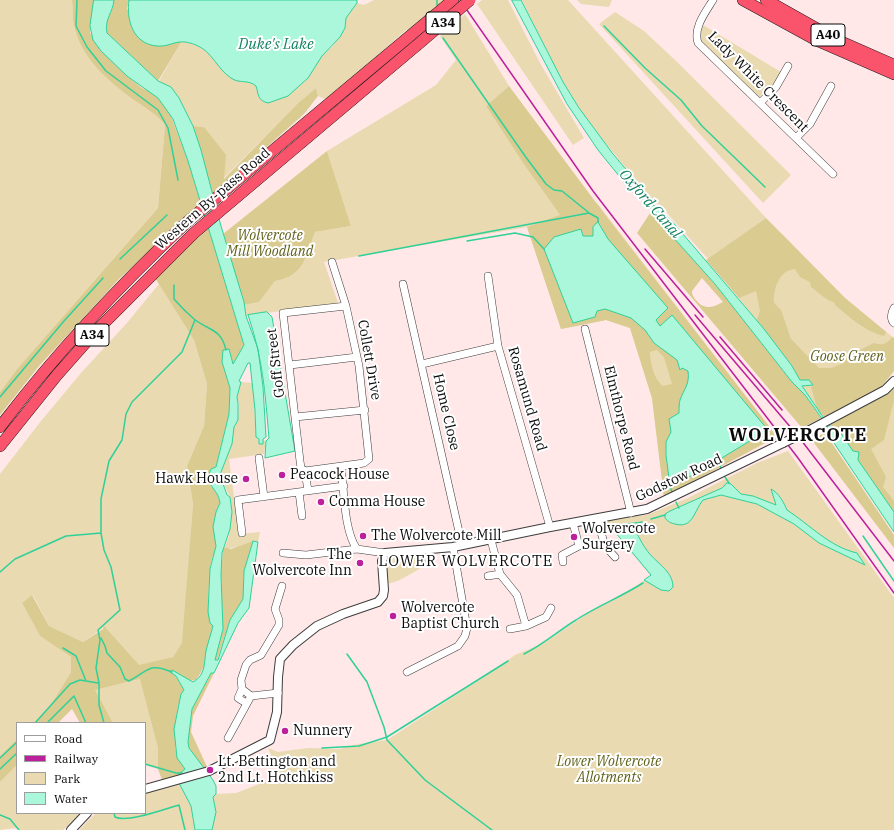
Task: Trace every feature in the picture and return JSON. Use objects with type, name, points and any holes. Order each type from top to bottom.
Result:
[{"type":"highway","name":"Western By-pass Road","points":[[412,42],[453,0]]},
{"type":"highway","name":"Western By-pass Road","points":[[0,427],[46,367],[84,324],[186,223],[228,196],[412,42],[470,0]]},
{"type":"highway","name":"A40","points":[[743,0],[816,40],[894,74]]},
{"type":"highway","name":"A40","points":[[766,0],[838,40],[894,64]]},
{"type":"highway","name":"Western By-pass Road","points":[[0,446],[95,332],[194,233],[228,196]]},
{"type":"street","name":"Lady White Crescent","points":[[713,0],[697,28],[695,36],[698,43],[834,174]]},
{"type":"street","points":[[760,103],[776,87],[788,66]]},
{"type":"street","points":[[796,138],[810,124],[831,86]]},
{"type":"street","name":"Collett Drive","points":[[332,262],[346,306],[357,357],[365,410],[370,459],[364,463],[341,467]]},
{"type":"street","name":"Rosamund Road","points":[[488,276],[498,346],[550,527]]},
{"type":"street","name":"Home Close","points":[[403,284],[462,545]]},
{"type":"street","name":"Goff Street","points":[[306,471],[301,468],[283,313],[346,306]]},
{"type":"street","points":[[894,308],[891,311],[891,317],[894,323]]},
{"type":"street","name":"Elmthorpe Road","points":[[585,329],[631,513]]},
{"type":"street","points":[[422,364],[498,346]]},
{"type":"street","points":[[290,365],[357,357]]},
{"type":"street","name":"Godstow Road","points":[[385,553],[452,547],[550,527],[631,513],[658,505],[817,427],[885,390],[894,381]]},
{"type":"street","points":[[295,417],[365,410]]},
{"type":"street","points":[[259,458],[264,496]]},
{"type":"street","points":[[308,491],[306,471],[341,467],[351,536],[353,543],[358,549]]},
{"type":"street","points":[[242,533],[238,500],[344,486]]},
{"type":"street","points":[[299,492],[302,516]]},
{"type":"street","points":[[597,519],[605,546],[615,557]]},
{"type":"street","points":[[564,562],[562,555],[580,546],[573,523]]},
{"type":"street","points":[[491,540],[500,574],[516,596],[526,626]]},
{"type":"street","points":[[407,672],[458,646],[465,636],[467,628],[452,547]]},
{"type":"street","points":[[146,789],[209,772],[270,740],[277,712],[280,659],[293,645],[317,626],[343,614],[378,602],[383,596],[382,561],[385,553],[358,549],[306,554],[283,553]]},
{"type":"street","points":[[488,576],[500,574]]},
{"type":"street","points":[[246,703],[238,698],[242,689],[242,680],[246,665],[250,660],[261,655],[279,625],[279,620],[275,609],[282,586]]},
{"type":"street","points":[[510,629],[526,626],[546,617],[552,608]]},
{"type":"street","points":[[242,689],[251,696],[278,693]]},
{"type":"street","points":[[228,738],[251,696]]},
{"type":"street","points":[[71,830],[86,814]]},
{"type":"green space","points":[[0,0],[72,0],[73,22],[77,37],[88,57],[113,84],[153,114],[165,125],[158,208],[17,369],[0,392]]},
{"type":"green space","points":[[72,0],[94,0],[90,33],[127,76],[142,88],[154,94],[169,111],[188,161],[201,204],[119,279],[39,366],[0,415],[0,392],[17,369],[158,208],[165,125],[153,114],[113,84],[88,57],[77,37],[73,22]]},
{"type":"green space","points":[[114,0],[129,0],[127,9],[159,46],[182,41],[158,81],[107,33],[106,28]]},
{"type":"green space","points":[[374,0],[448,0],[411,31],[406,30],[327,100],[318,96],[316,88],[297,104],[223,179],[204,127],[193,126],[179,98],[159,81],[182,41],[197,45],[211,55],[219,66],[240,81],[252,82],[256,86],[257,90],[299,86],[308,78],[322,55],[332,47],[345,28],[346,18],[357,3],[364,5]]},
{"type":"green space","points":[[482,0],[508,0],[540,63],[584,138],[573,145],[477,4]]},
{"type":"green space","points":[[522,0],[568,0],[766,218],[708,259],[659,204],[650,201],[633,177],[596,132],[563,82]]},
{"type":"green space","points":[[577,0],[612,0],[609,7],[581,4]]},
{"type":"green space","points":[[615,12],[644,31],[791,175],[763,203],[599,24]]},
{"type":"green space","points":[[465,14],[509,86],[486,106],[523,163],[560,215],[597,203],[779,439],[765,443],[664,497],[652,398],[630,328],[606,320],[561,329],[527,227],[324,262],[338,303],[246,316],[244,305],[259,302],[275,281],[293,275],[303,264],[315,232],[351,226],[327,151],[436,85],[456,60],[440,36]]},
{"type":"green space","points":[[703,25],[781,72],[774,83],[758,98],[699,42],[698,36]]},
{"type":"green space","points":[[509,86],[609,220],[779,439],[765,443],[664,497],[652,398],[630,328],[606,320],[561,329],[527,227],[560,215],[523,163],[486,106]],"holes":[[[599,222],[608,239],[668,308],[655,320],[660,326],[672,315],[768,430],[720,459],[719,464],[715,464],[670,486],[666,442],[671,432],[669,419],[679,413],[679,404],[687,383],[688,371],[682,368],[680,370],[677,360],[654,343],[645,330],[631,318],[605,308],[573,322],[544,249],[554,237],[581,230],[583,236],[594,236],[593,227]],[[657,350],[664,357],[672,384],[663,386],[657,380],[652,366],[650,352]]]},
{"type":"green space","points":[[316,88],[318,96],[304,114],[243,168],[233,179],[212,194],[201,150],[193,126],[204,127],[226,155],[224,179],[297,104]]},
{"type":"green space","name":"Wolvercote Mill Woodland","points":[[327,151],[351,226],[315,232],[303,264],[298,270],[293,275],[275,281],[259,302],[244,305],[223,234]]},
{"type":"green space","points":[[652,210],[715,284],[792,382],[805,395],[821,418],[802,428],[637,233]],"holes":[[[702,278],[723,302],[712,307],[705,307],[696,300],[692,291]]]},
{"type":"green space","name":"Goose Green","points":[[766,218],[845,298],[886,332],[884,336],[864,328],[840,310],[834,302],[811,287],[810,282],[800,277],[795,269],[789,270],[778,281],[774,303],[781,310],[791,339],[819,368],[831,368],[844,363],[848,356],[874,343],[884,344],[892,337],[894,338],[894,371],[881,387],[826,419],[817,408],[811,387],[813,385],[805,380],[800,380],[792,366],[757,320],[760,311],[756,291],[739,298],[706,260]]},
{"type":"green space","points":[[208,227],[244,345],[233,365],[229,349],[222,362],[230,388],[229,414],[211,486],[217,492],[220,503],[215,519],[216,547],[211,563],[209,586],[209,614],[213,626],[206,661],[196,680],[189,681],[172,670],[184,690],[177,713],[175,744],[178,758],[185,769],[178,775],[162,780],[158,769],[158,748],[140,679],[95,690],[112,722],[79,722],[72,709],[59,722],[34,722],[48,709],[71,672],[71,657],[40,636],[22,603],[32,595],[49,626],[83,642],[103,629],[104,626],[139,665],[173,657],[182,643],[193,504],[187,466],[204,426],[207,384],[194,340],[155,278]]},
{"type":"green space","name":"Goose Green","points":[[782,234],[845,298],[894,338],[894,371],[881,387],[821,414],[802,386],[809,385],[728,285]]},
{"type":"green space","points":[[159,284],[194,340],[207,384],[204,426],[187,466],[193,504],[183,643],[173,657],[139,666],[104,627],[83,642],[49,626],[33,595],[22,603],[40,636],[71,657],[71,672],[48,709],[34,722],[16,722],[16,740],[0,756],[0,474],[81,373],[126,324]]},
{"type":"green space","points":[[241,382],[253,383],[256,437],[263,444],[263,440],[266,441],[264,454],[229,459],[239,534],[260,532],[258,542],[249,542],[238,547],[229,548],[225,547],[229,536],[232,512],[230,497],[222,481],[221,472],[232,444],[234,427],[238,420],[239,403],[237,397]]},
{"type":"green space","points":[[894,388],[894,512],[835,428],[831,426],[830,422]]},
{"type":"green space","points":[[894,388],[894,400],[884,440],[871,449],[886,477],[883,487],[894,501],[894,512],[858,460],[856,451],[853,452],[835,428],[831,426],[830,422]]},
{"type":"green space","points":[[825,433],[894,535],[894,548],[811,439]]},
{"type":"green space","name":"Lower Wolvercote Allotments","points":[[788,451],[894,598],[894,830],[212,830],[216,812],[213,797],[216,794],[236,793],[280,776],[268,748],[278,752],[308,748],[339,749],[358,744],[387,740],[515,655],[544,643],[596,608],[620,596],[651,576],[604,519],[647,515],[688,498],[757,463]]},
{"type":"green space","points":[[253,541],[244,571],[243,599],[230,620],[217,660],[214,660],[223,629],[221,575],[223,550],[225,547],[231,549]]},
{"type":"green space","points":[[432,554],[434,560],[404,578],[387,583],[387,566],[393,557]]},
{"type":"green space","points":[[211,673],[214,673],[193,716],[191,732],[208,769],[205,770],[189,748],[188,742],[192,709]]},
{"type":"green space","points":[[141,679],[158,748],[158,769],[146,765],[146,722],[112,722],[94,690]]},
{"type":"green space","points":[[16,740],[16,766],[0,782],[0,756]]},
{"type":"green space","points":[[16,766],[16,814],[81,814],[63,830],[21,830],[14,828],[0,830],[0,782]]},
{"type":"green space","points":[[179,783],[191,806],[195,830],[79,830],[95,814],[146,814],[146,793]]},
{"type":"water","points":[[94,0],[114,0],[106,28],[107,33],[158,81],[171,87],[179,98],[193,126],[244,302],[246,316],[258,349],[263,387],[266,437],[263,439],[263,444],[259,444],[259,439],[256,437],[250,363],[248,363],[239,381],[241,382],[237,397],[238,420],[234,427],[232,444],[221,472],[222,481],[227,495],[230,497],[232,512],[230,529],[222,553],[221,575],[223,629],[215,660],[218,660],[230,620],[243,599],[244,571],[253,541],[258,542],[249,608],[238,623],[214,673],[211,673],[192,709],[188,742],[189,748],[216,786],[216,794],[213,797],[216,812],[212,830],[195,830],[191,806],[179,783],[178,775],[185,769],[177,758],[174,729],[181,694],[184,690],[176,676],[170,672],[172,670],[193,682],[200,676],[204,668],[206,651],[213,626],[210,623],[208,612],[210,569],[216,546],[213,527],[216,512],[220,503],[217,493],[210,483],[209,475],[211,469],[216,467],[229,414],[230,388],[222,362],[223,350],[229,349],[233,364],[244,345],[188,161],[173,119],[158,98],[127,76],[101,51],[93,40],[90,26]]},
{"type":"water","name":"Duke's Lake","points":[[129,0],[357,0],[357,3],[346,18],[345,28],[340,37],[322,56],[308,78],[288,96],[268,103],[260,99],[256,86],[231,78],[206,51],[196,45],[179,42],[157,46],[142,41],[133,30],[130,23],[128,8]]},
{"type":"water","name":"Oxford Canal","points":[[512,0],[521,0],[563,82],[579,108],[613,154],[640,186],[653,205],[661,210],[671,220],[764,329],[792,366],[800,380],[809,380],[813,385],[802,386],[830,426],[840,432],[853,451],[859,452],[858,460],[894,512],[894,532],[836,446],[828,432],[828,427],[805,395],[792,382],[715,284],[663,226],[647,203],[628,187],[598,150],[567,104]]},
{"type":"water","points":[[598,222],[608,239],[668,308],[656,320],[660,326],[672,315],[768,430],[720,459],[719,464],[715,464],[670,486],[666,455],[666,442],[671,432],[669,419],[679,413],[679,404],[687,383],[688,371],[682,368],[680,370],[677,360],[654,343],[645,330],[631,318],[605,309],[597,311],[595,317],[573,323],[544,249],[554,237],[581,229],[583,236],[593,236],[593,227]]},
{"type":"water","points":[[267,312],[272,317],[295,451],[265,458],[266,441],[269,438],[265,390],[257,346],[248,315]]},
{"type":"water","points":[[727,483],[731,484],[741,494],[753,496],[776,505],[771,489],[783,501],[787,510],[829,541],[857,553],[865,565],[819,543],[794,524],[757,504],[721,495],[703,500],[692,518],[686,524],[674,524],[665,518],[665,514],[670,511],[722,488]]},
{"type":"water","points":[[637,523],[632,529],[637,534],[649,554],[667,571],[670,576],[673,587],[669,591],[661,590],[644,580],[651,575],[610,526]]},
{"type":"waterway","points":[[77,0],[76,26],[87,47],[106,71],[158,110],[168,128],[178,180]]},
{"type":"waterway","points":[[437,0],[437,5]]},
{"type":"waterway","points":[[604,26],[645,68],[681,100],[702,126],[765,187]]},
{"type":"waterway","points":[[443,38],[546,184],[554,190],[562,191],[588,212]]},
{"type":"waterway","points":[[359,256],[589,213],[598,218],[598,222]]},
{"type":"waterway","points":[[120,259],[167,215]]},
{"type":"waterway","points":[[467,241],[515,233],[533,237],[544,249]]},
{"type":"waterway","points":[[0,397],[64,321],[103,278]]},
{"type":"waterway","points":[[174,285],[174,299],[199,323],[218,334],[224,343],[226,350]]},
{"type":"waterway","points":[[101,533],[101,499],[109,461],[122,440],[126,414],[132,402],[182,352],[195,320]]},
{"type":"waterway","points":[[719,464],[721,468]]},
{"type":"waterway","points":[[725,477],[729,483]]},
{"type":"waterway","points":[[670,486],[672,492]]},
{"type":"waterway","points":[[676,502],[679,508]]},
{"type":"waterway","points":[[651,519],[665,515]]},
{"type":"waterway","points":[[637,523],[642,522]]},
{"type":"waterway","points":[[0,572],[15,559],[66,536],[101,533],[104,550],[111,567],[120,610],[98,630],[100,640],[96,668],[99,683],[99,705],[104,722]]},
{"type":"waterway","points":[[863,536],[894,581]]},
{"type":"waterway","points":[[524,654],[584,615],[643,583]]},
{"type":"waterway","points":[[101,638],[107,653],[120,667],[125,679],[129,681],[153,668],[164,669],[172,672]]},
{"type":"waterway","points":[[63,648],[76,656],[86,681],[98,683]]},
{"type":"waterway","points":[[347,654],[367,682],[384,727],[387,740],[425,780],[492,830]]},
{"type":"waterway","points":[[322,748],[359,746],[387,737],[508,661]]},
{"type":"waterway","points":[[36,722],[70,684],[80,680],[86,681]]},
{"type":"waterway","points":[[48,722],[74,696],[86,722]]},
{"type":"waterway","points":[[0,758],[16,743]]},
{"type":"waterway","points":[[0,769],[16,754]]},
{"type":"waterway","points":[[146,764],[176,773],[182,773]]},
{"type":"waterway","points":[[114,814],[115,817],[121,818],[137,817],[179,805],[185,830]]},
{"type":"waterway","points":[[0,815],[10,819],[19,830]]},
{"type":"railway","points":[[460,0],[593,191],[798,458],[894,593]]},
{"type":"railway","points":[[645,249],[703,317]]},
{"type":"railway","points":[[695,315],[798,436],[894,561]]},
{"type":"railway","points":[[720,337],[782,410]]},
{"type":"place","name":"Peacock House","points":[[282,475]]},
{"type":"place","name":"Hawk House","points":[[246,479]]},
{"type":"place","name":"Comma House","points":[[321,502]]},
{"type":"place","name":"The Wolvercote Mill","points":[[363,536]]},
{"type":"place","name":"Wolvercote Surgery","points":[[574,537]]},
{"type":"place","name":"The Wolvercote Inn","points":[[360,563]]},
{"type":"place","name":"Wolvercote Baptist Church","points":[[393,616]]},
{"type":"place","name":"Nunnery","points":[[285,731]]},
{"type":"place","name":"Lt. Bettington and 2nd Lt. Hotchkiss","points":[[210,770]]},
{"type":"district","name":"WOLVERCOTE","points":[[798,436]]},
{"type":"district","name":"LOWER WOLVERCOTE","points":[[466,562]]}]
